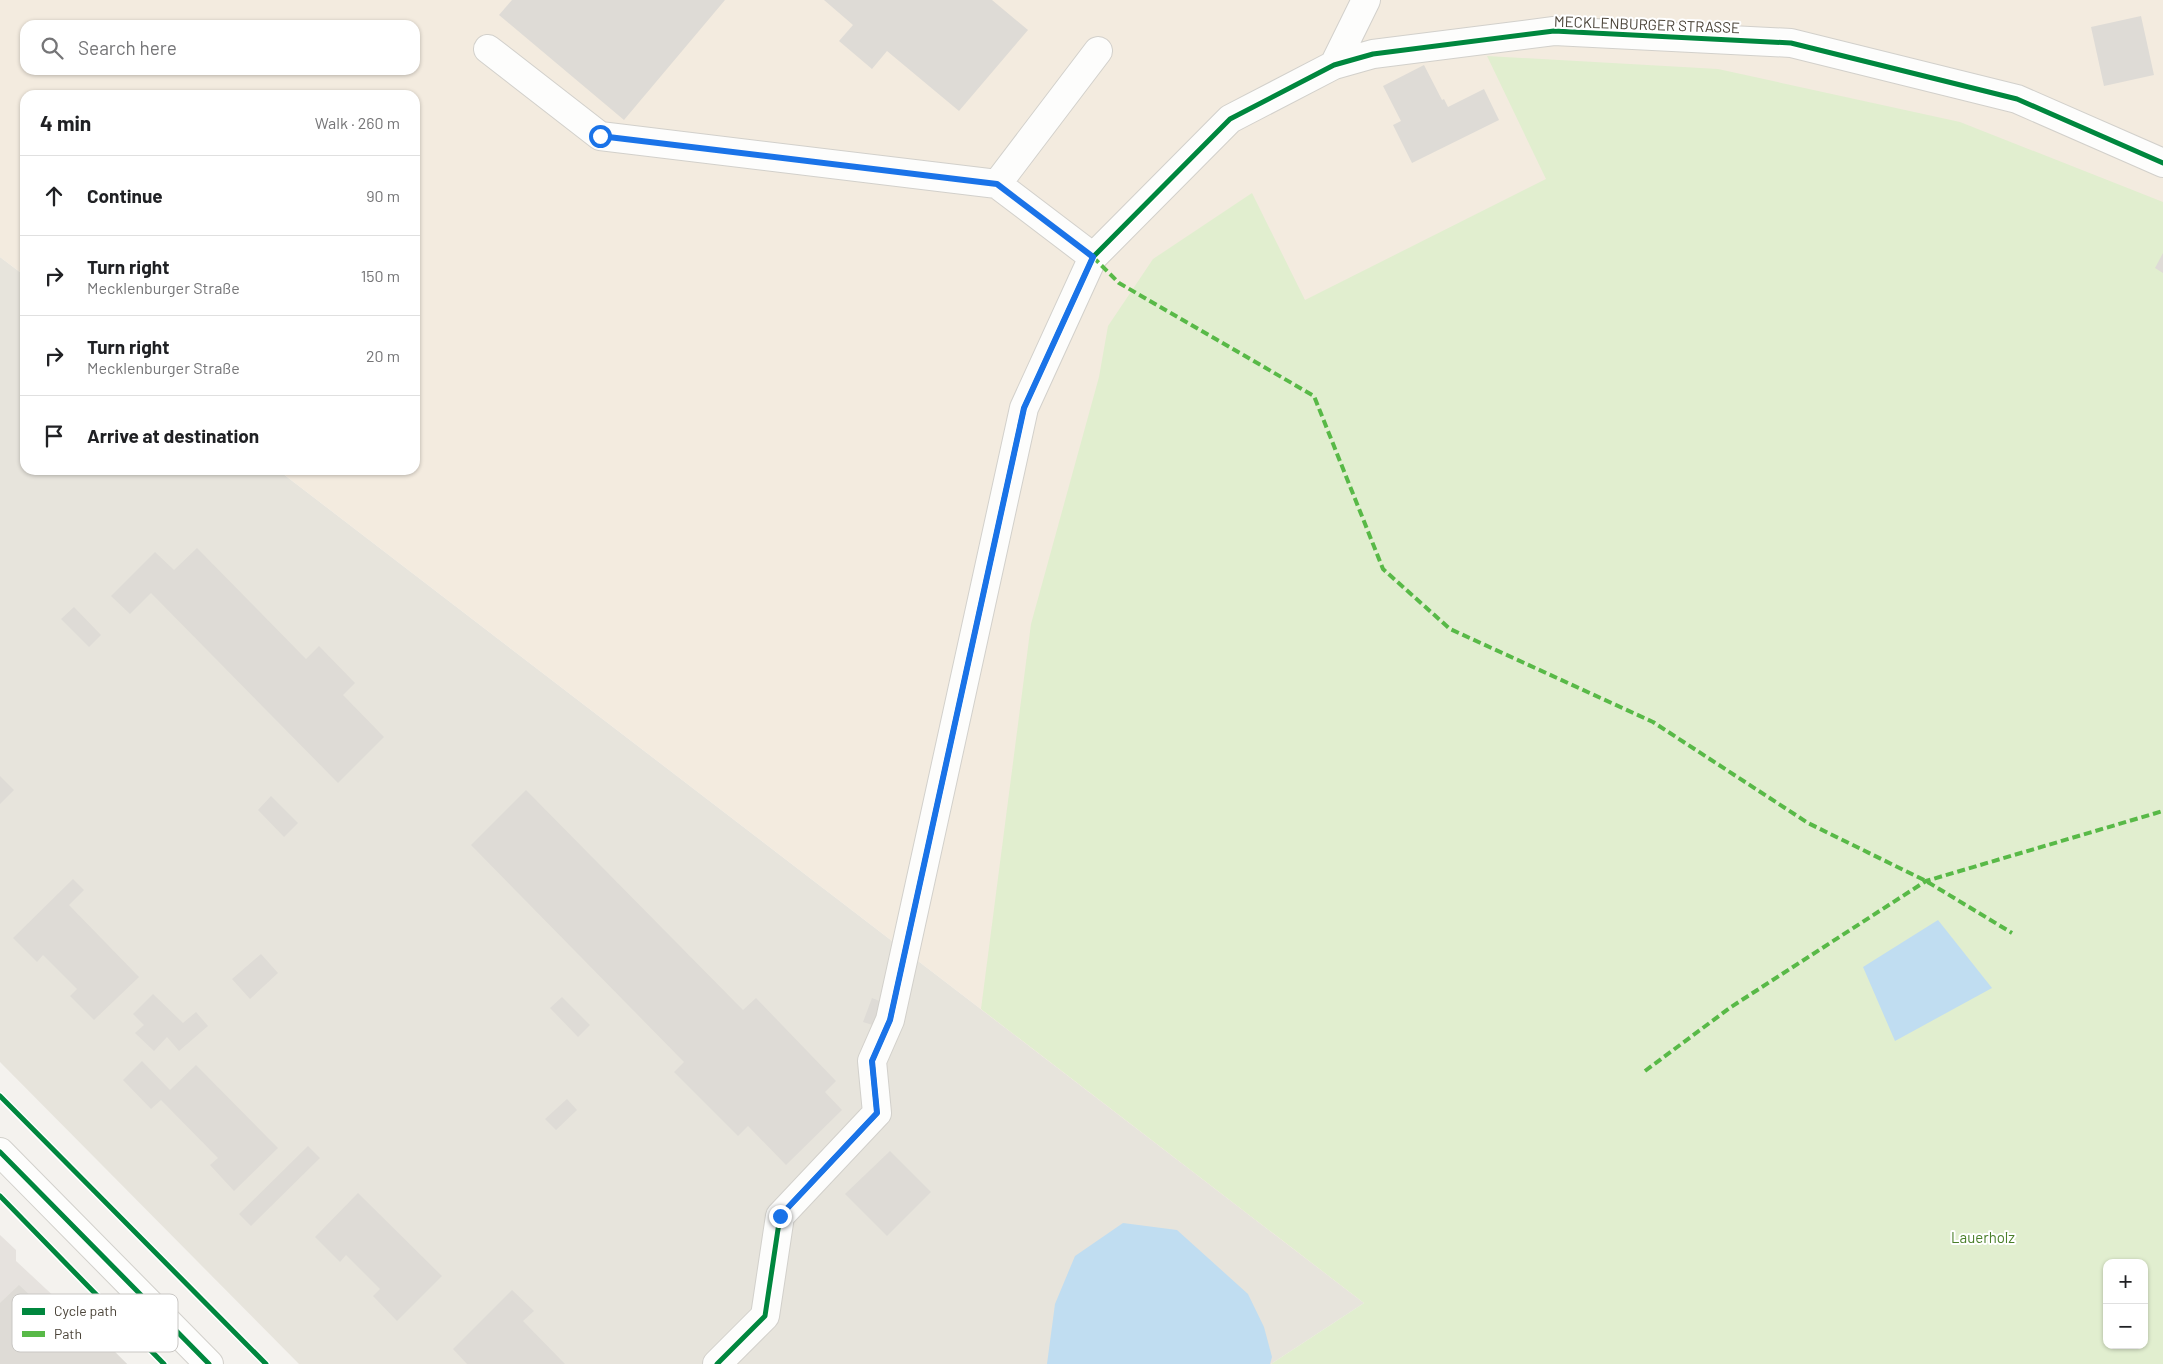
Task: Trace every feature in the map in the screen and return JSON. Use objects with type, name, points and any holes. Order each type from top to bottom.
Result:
[{"type":"street","points":[[1334,65],[1366,0]]},
{"type":"street","name":"MECKLENBURGER STRASSE","points":[[717,1364],[765,1316],[780,1216],[877,1113],[872,1061],[890,1020],[1024,408],[1093,257],[1230,119],[1334,65],[1373,54],[1554,31],[1791,43],[2017,99],[2163,163]]},
{"type":"street","points":[[488,49],[600,136],[997,184],[1093,257]]},
{"type":"street","points":[[997,184],[1098,51]]},
{"type":"street","points":[[0,1152],[139,1294]]},
{"type":"street","points":[[178,1333],[208,1364]]},
{"type":"shaded area","points":[[0,0],[2163,0],[2163,1046],[1364,1303],[285,475],[420,475],[420,90],[20,90],[20,272],[0,257]]},
{"type":"shaded area","points":[[0,257],[20,272],[20,475],[285,475],[1364,1303],[1271,1364],[299,1364],[0,1062]]},
{"type":"shaded area","points":[[0,1235],[16,1250],[16,1261],[51,1294],[12,1294],[12,1352],[115,1352],[127,1364],[0,1364]]},
{"type":"green space","name":"Lauerholz","points":[[1487,56],[1718,69],[1960,122],[2163,202],[2163,1364],[1271,1364],[1364,1303],[981,1009],[1031,624],[1099,377],[1108,326],[1153,259],[1252,193],[1305,300],[1546,179]]},
{"type":"water","points":[[1938,920],[1992,988],[1895,1041],[1863,967]]},
{"type":"water","points":[[1123,1223],[1177,1230],[1248,1294],[1264,1327],[1272,1357],[1270,1364],[1047,1364],[1055,1304],[1075,1256]]},
{"type":"building","points":[[512,0],[725,0],[624,120],[499,15]]},
{"type":"building","points":[[824,0],[992,0],[1028,30],[959,111],[887,51],[872,69],[839,41],[853,25]]},
{"type":"building","points":[[2141,16],[2154,75],[2104,86],[2091,27]]},
{"type":"building","points":[[1424,65],[1442,100],[1444,99],[1448,107],[1484,89],[1499,120],[1412,163],[1393,125],[1401,121],[1383,86]]},
{"type":"building","points":[[2163,253],[2163,273],[2155,268]]},
{"type":"building","points":[[197,548],[306,659],[319,646],[355,683],[343,695],[384,737],[338,783],[151,593],[130,614],[111,596],[155,552],[174,570]]},
{"type":"building","points":[[74,607],[101,635],[89,647],[61,619]]},
{"type":"building","points":[[0,776],[14,790],[0,804]]},
{"type":"building","points":[[526,790],[743,1010],[756,998],[836,1081],[825,1092],[842,1110],[786,1165],[748,1126],[738,1136],[674,1072],[684,1062],[471,845]]},
{"type":"building","points":[[271,796],[298,823],[284,837],[258,810]]},
{"type":"building","points":[[73,879],[84,890],[69,905],[139,977],[94,1020],[70,996],[77,989],[43,955],[37,962],[13,938]]},
{"type":"building","points":[[261,954],[278,973],[250,999],[232,979]]},
{"type":"building","points":[[153,994],[183,1023],[196,1012],[208,1026],[179,1051],[167,1037],[154,1051],[135,1033],[144,1025],[133,1014]]},
{"type":"building","points":[[562,997],[590,1025],[578,1037],[550,1008]]},
{"type":"building","points":[[872,998],[887,1004],[879,1027],[863,1022]]},
{"type":"building","points":[[142,1061],[170,1090],[196,1065],[278,1148],[234,1191],[210,1165],[218,1158],[161,1100],[151,1109],[123,1080]]},
{"type":"building","points":[[567,1099],[577,1110],[556,1130],[545,1119]]},
{"type":"building","points":[[308,1146],[320,1158],[251,1226],[239,1214]]},
{"type":"building","points":[[890,1151],[931,1192],[887,1236],[845,1194]]},
{"type":"building","points":[[358,1193],[442,1276],[397,1321],[373,1296],[380,1289],[346,1255],[340,1262],[315,1237]]},
{"type":"building","points":[[19,1285],[29,1294],[12,1294],[12,1352],[115,1352],[127,1364],[0,1364],[0,1303]]},
{"type":"building","points":[[512,1290],[534,1311],[523,1321],[565,1364],[467,1364],[453,1349]]},
{"type":"marked path","points":[[1093,257],[1119,283],[1314,396],[1383,569],[1450,629],[1653,722],[1808,823],[1926,881],[2012,933]]},
{"type":"marked path","points":[[1645,1071],[1731,1007],[1926,881],[2163,811]]},
{"type":"cycle path","points":[[717,1364],[765,1316],[780,1216],[877,1113],[872,1061],[890,1020],[1024,408],[1093,257],[1230,119],[1334,65],[1373,54],[1554,31],[1791,43],[2017,99],[2163,163]]},
{"type":"cycle path","points":[[0,1096],[266,1364]]},
{"type":"cycle path","points":[[0,1152],[140,1294]]},
{"type":"cycle path","points":[[0,1196],[96,1294]]},
{"type":"cycle path","points":[[178,1333],[209,1364]]},
{"type":"cycle path","points":[[152,1352],[164,1364]]},
{"type":"route","points":[[600,136],[997,184],[1093,257],[1024,408],[890,1020],[872,1061],[877,1113],[780,1216]]}]
